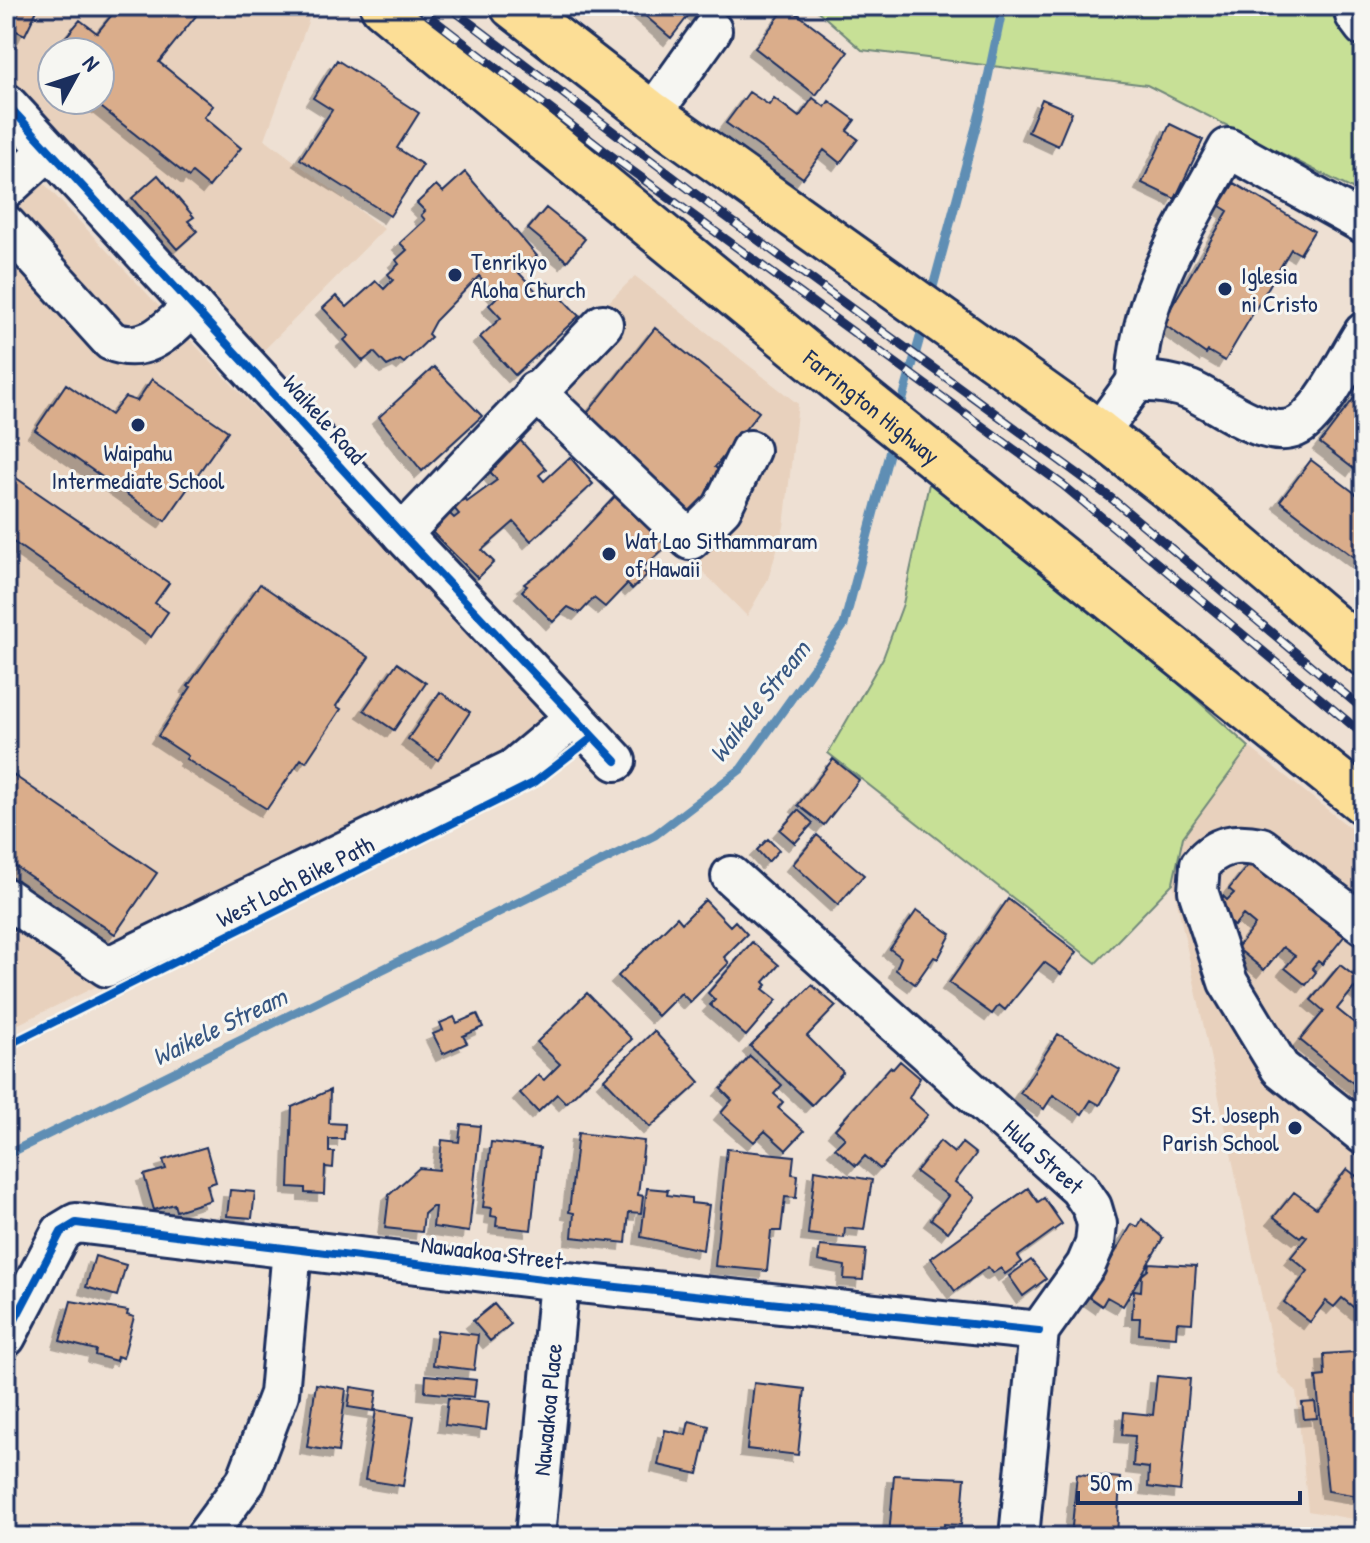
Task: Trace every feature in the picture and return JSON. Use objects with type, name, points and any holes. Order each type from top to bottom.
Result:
[{"type":"main road","name":"Farrington Highway","points":[[383,6],[809,356],[1364,802]]},
{"type":"main road","points":[[513,6],[652,114],[1099,433],[1181,497],[1364,653]]},
{"type":"street","points":[[1357,6],[1355,15],[1364,27]]},
{"type":"street","points":[[652,114],[712,30]]},
{"type":"street","name":"Waikele Road","points":[[6,103],[402,534],[616,761]]},
{"type":"street","points":[[1099,433],[1136,382],[1137,348],[1147,304],[1228,148],[1364,224]]},
{"type":"street","points":[[6,189],[49,150]]},
{"type":"street","points":[[6,225],[111,341],[122,345],[149,344],[193,306]]},
{"type":"street","points":[[402,534],[535,391],[603,324]]},
{"type":"street","points":[[1136,382],[1158,381],[1190,390],[1261,426],[1289,429],[1305,423],[1364,332]]},
{"type":"street","points":[[535,391],[690,540],[722,508],[750,450]]},
{"type":"street","points":[[6,898],[107,967],[513,769],[575,717]]},
{"type":"street","points":[[1364,925],[1261,847],[1243,844],[1223,846],[1200,865],[1198,891],[1228,982],[1280,1068],[1364,1135]]},
{"type":"street","name":"Hula Street","points":[[731,876],[1079,1188],[1092,1207],[1097,1224],[1095,1244],[1086,1265],[1039,1331],[1019,1537]]},
{"type":"street","name":"Nawaakoa Street","points":[[6,1337],[61,1232],[76,1223],[559,1281],[1039,1331]]},
{"type":"street","points":[[205,1537],[246,1481],[265,1439],[279,1394],[292,1249]]},
{"type":"street","name":"Nawaakoa Place","points":[[535,1537],[559,1281]]},
{"type":"shaded area","points":[[6,6],[293,6],[309,19],[265,139],[384,229],[262,352],[43,116],[116,116],[116,36],[36,36],[36,108],[6,76]]},
{"type":"shaded area","name":"Waipahu Intermediate School","points":[[6,143],[571,746],[532,776],[6,1030]]},
{"type":"shaded area","points":[[635,276],[798,404],[784,527],[768,579],[747,616],[521,389]]},
{"type":"shaded area","name":"St. Joseph Parish School","points":[[1249,747],[1364,839],[1364,1521],[1308,1511],[1296,1391],[1278,1373],[1173,883],[1183,837]]},
{"type":"green space","points":[[812,6],[1364,6],[1364,195],[1147,85],[862,50]]},
{"type":"green space","points":[[930,479],[1136,645],[1249,747],[1183,837],[1173,883],[1096,963],[828,753],[883,658],[903,604]]},
{"type":"building","points":[[6,6],[39,6],[25,35],[10,28],[6,33]]},
{"type":"building","points":[[119,6],[184,6],[196,16],[159,62],[213,106],[204,117],[241,148],[209,187],[192,173],[189,177],[112,116],[116,116],[116,36],[67,36],[80,20],[97,33]]},
{"type":"building","points":[[634,6],[710,6],[701,17],[692,11],[671,38]]},
{"type":"building","points":[[787,6],[848,52],[816,95],[755,48]]},
{"type":"building","points":[[337,60],[419,113],[397,148],[423,165],[390,216],[300,159],[332,110],[313,98]]},
{"type":"building","points":[[749,92],[769,105],[774,98],[799,117],[813,98],[825,107],[829,101],[855,120],[847,131],[858,139],[840,163],[824,150],[803,178],[726,123]]},
{"type":"building","points":[[1042,99],[1072,112],[1058,146],[1028,132]]},
{"type":"building","points":[[1170,124],[1203,140],[1175,199],[1142,183]]},
{"type":"building","name":"Tenrikyo Aloha Church","points":[[465,172],[537,256],[519,273],[538,293],[548,283],[579,316],[515,375],[480,337],[501,318],[489,305],[498,296],[479,276],[435,321],[428,334],[431,337],[404,363],[400,360],[387,366],[374,352],[363,361],[344,340],[349,336],[323,308],[336,296],[347,307],[376,281],[384,289],[393,280],[388,274],[399,264],[396,260],[407,250],[400,243],[425,220],[421,215],[425,211],[417,203],[436,185],[443,192]]},
{"type":"building","points":[[158,175],[194,217],[188,221],[197,231],[177,249],[132,198]]},
{"type":"building","name":"Iglesia ni Cristo","points":[[1234,183],[1314,231],[1300,254],[1291,249],[1225,361],[1208,351],[1206,354],[1162,323],[1228,211],[1220,206]]},
{"type":"building","points":[[546,208],[585,239],[567,261],[528,229]]},
{"type":"building","points":[[655,328],[759,412],[715,467],[727,477],[691,519],[582,420]]},
{"type":"building","points":[[434,367],[482,416],[422,471],[379,417]]},
{"type":"building","points":[[152,379],[228,431],[165,521],[35,430],[66,384],[111,415],[125,397],[137,401]]},
{"type":"building","points":[[1364,385],[1364,462],[1361,459],[1354,469],[1320,443]]},
{"type":"building","points":[[520,440],[546,469],[539,475],[544,481],[570,457],[593,484],[531,541],[514,522],[482,550],[494,562],[478,578],[429,529],[447,511],[454,518],[459,514],[449,502],[459,492],[467,502],[497,480],[488,469]]},
{"type":"building","points":[[1311,460],[1364,500],[1364,565],[1280,501]]},
{"type":"building","points":[[6,471],[169,583],[155,603],[168,612],[151,637],[6,537]]},
{"type":"building","name":"Wat Lao Sithammaram of Hawaii","points":[[621,490],[673,541],[641,569],[647,575],[632,589],[627,584],[605,607],[594,598],[580,613],[568,607],[553,622],[522,591],[527,586],[524,584],[554,561]]},
{"type":"building","points":[[260,584],[369,657],[336,706],[341,709],[306,762],[301,759],[267,809],[186,759],[188,756],[158,736],[191,687],[188,686]]},
{"type":"building","points":[[397,663],[426,683],[394,730],[364,710]]},
{"type":"building","points":[[440,692],[470,712],[438,760],[408,739]]},
{"type":"building","points":[[833,759],[859,780],[824,825],[798,805]]},
{"type":"building","points":[[6,770],[157,873],[115,934],[6,860]]},
{"type":"building","points":[[798,810],[813,823],[795,843],[780,830]]},
{"type":"building","points":[[817,835],[864,875],[838,905],[793,864]]},
{"type":"building","points":[[768,839],[779,850],[768,862],[757,850]]},
{"type":"building","points":[[1253,859],[1346,934],[1322,964],[1318,961],[1312,968],[1316,972],[1306,985],[1285,968],[1295,956],[1283,947],[1264,970],[1237,948],[1255,925],[1243,915],[1234,926],[1212,909],[1223,896],[1227,900],[1234,893],[1229,889]]},
{"type":"building","points":[[1008,899],[1077,952],[1061,974],[1044,962],[1005,1010],[999,1005],[992,1014],[949,983]]},
{"type":"building","points":[[705,900],[730,926],[735,921],[747,934],[724,957],[729,963],[690,1002],[681,993],[658,1016],[618,976],[677,917],[682,923]]},
{"type":"building","points":[[917,910],[951,934],[938,959],[934,957],[915,984],[896,970],[901,957],[890,949]]},
{"type":"building","points":[[752,942],[779,965],[764,982],[767,985],[763,989],[777,1000],[746,1036],[710,1005],[715,1000],[708,993]]},
{"type":"building","points":[[1364,961],[1364,996],[1354,988],[1337,1009],[1364,1031],[1364,1092],[1300,1040],[1324,1011],[1311,1000],[1340,965],[1353,975]]},
{"type":"building","points":[[812,985],[836,1006],[807,1036],[843,1072],[812,1105],[750,1046]]},
{"type":"building","points":[[587,993],[632,1039],[566,1103],[557,1094],[538,1112],[520,1093],[538,1075],[544,1080],[560,1064],[537,1042]]},
{"type":"building","points":[[477,1014],[483,1027],[463,1036],[467,1043],[443,1054],[433,1034],[443,1030],[440,1023],[454,1017],[457,1023]]},
{"type":"building","points":[[654,1031],[700,1082],[650,1127],[604,1079]]},
{"type":"building","points":[[1058,1034],[1120,1070],[1100,1105],[1091,1100],[1082,1114],[1053,1095],[1044,1109],[1020,1093]]},
{"type":"building","points":[[750,1056],[782,1085],[774,1094],[783,1102],[778,1108],[804,1131],[786,1150],[765,1131],[754,1142],[721,1113],[732,1100],[721,1089]]},
{"type":"building","points":[[900,1061],[920,1078],[909,1098],[928,1115],[880,1169],[865,1156],[856,1166],[835,1148],[845,1138],[835,1129],[890,1067],[893,1069]]},
{"type":"building","points":[[330,1090],[329,1123],[345,1124],[344,1139],[329,1139],[329,1152],[334,1152],[333,1168],[325,1167],[324,1194],[305,1193],[305,1188],[289,1187],[292,1107]]},
{"type":"building","points":[[461,1124],[480,1126],[469,1232],[433,1227],[435,1207],[424,1214],[422,1232],[385,1228],[389,1195],[419,1168],[439,1170],[442,1140],[459,1142]]},
{"type":"building","points":[[578,1133],[644,1141],[638,1195],[643,1196],[641,1213],[629,1212],[626,1243],[572,1237],[574,1213],[569,1212]]},
{"type":"building","points":[[940,1141],[954,1153],[962,1143],[976,1154],[955,1182],[975,1197],[948,1232],[931,1219],[948,1196],[916,1172]]},
{"type":"building","points":[[491,1142],[540,1148],[531,1230],[496,1226],[497,1217],[491,1216],[492,1208],[483,1207]]},
{"type":"building","points":[[206,1147],[216,1182],[207,1185],[211,1200],[176,1211],[174,1204],[154,1210],[144,1175],[166,1169],[163,1160]]},
{"type":"building","points":[[727,1149],[794,1156],[792,1174],[798,1175],[796,1198],[785,1197],[781,1231],[771,1231],[767,1271],[715,1266]]},
{"type":"building","points":[[1347,1169],[1356,1176],[1364,1170],[1364,1316],[1342,1298],[1334,1307],[1326,1301],[1310,1322],[1284,1302],[1308,1271],[1291,1257],[1307,1237],[1303,1234],[1300,1237],[1274,1217],[1294,1192],[1316,1208]]},
{"type":"building","points":[[815,1170],[872,1180],[864,1230],[845,1228],[844,1238],[808,1234]]},
{"type":"building","points":[[647,1188],[668,1190],[667,1195],[691,1198],[691,1203],[709,1205],[703,1250],[641,1237]]},
{"type":"building","points":[[1028,1188],[1038,1202],[1044,1198],[1062,1224],[1018,1256],[1022,1262],[1005,1274],[1001,1268],[993,1273],[988,1267],[955,1291],[931,1258]]},
{"type":"building","points":[[230,1190],[255,1192],[252,1218],[227,1216]]},
{"type":"building","points":[[1142,1219],[1163,1238],[1123,1306],[1107,1297],[1102,1306],[1089,1297],[1132,1224],[1138,1227]]},
{"type":"building","points":[[820,1246],[866,1250],[863,1280],[844,1279],[845,1266],[818,1261]]},
{"type":"building","points":[[95,1256],[126,1265],[117,1296],[86,1287]]},
{"type":"building","points":[[1031,1260],[1046,1279],[1023,1296],[1009,1276]]},
{"type":"building","points":[[1149,1263],[1196,1266],[1192,1323],[1177,1322],[1176,1337],[1139,1334],[1140,1318],[1132,1318],[1134,1290],[1141,1291],[1142,1275],[1148,1270]]},
{"type":"building","points":[[71,1301],[128,1311],[127,1315],[134,1317],[123,1358],[117,1356],[116,1361],[95,1355],[96,1350],[60,1341]]},
{"type":"building","points":[[494,1304],[511,1324],[490,1341],[473,1321]]},
{"type":"building","points":[[437,1330],[478,1335],[474,1370],[433,1365]]},
{"type":"building","points":[[1354,1352],[1356,1374],[1364,1375],[1364,1497],[1328,1491],[1316,1377],[1325,1376],[1324,1354]]},
{"type":"building","points":[[426,1375],[476,1380],[474,1397],[425,1392]]},
{"type":"building","points":[[1157,1376],[1190,1379],[1180,1491],[1148,1487],[1149,1468],[1133,1466],[1135,1436],[1122,1435],[1124,1412],[1153,1415]]},
{"type":"building","points":[[754,1383],[805,1389],[798,1455],[747,1449]]},
{"type":"building","points":[[316,1384],[346,1389],[338,1452],[307,1447]]},
{"type":"building","points":[[351,1387],[377,1391],[374,1411],[348,1407]]},
{"type":"building","points":[[448,1398],[489,1402],[486,1430],[445,1425]]},
{"type":"building","points":[[1315,1402],[1317,1418],[1304,1419],[1302,1403]]},
{"type":"building","points":[[376,1410],[414,1416],[403,1486],[365,1480]]},
{"type":"building","points":[[689,1421],[709,1426],[698,1474],[658,1465],[665,1430],[686,1435]]},
{"type":"building","points":[[1077,1474],[1120,1478],[1117,1537],[1071,1537]]},
{"type":"building","points":[[894,1475],[965,1478],[961,1525],[944,1524],[943,1537],[889,1537]]},
{"type":"waterway","name":"Waikele Stream","points":[[930,298],[983,101],[1003,6]]},
{"type":"waterway","name":"Waikele Stream","points":[[899,413],[924,323]]},
{"type":"waterway","name":"Waikele Stream","points":[[6,1155],[655,835],[741,769],[844,625],[893,439]]},
{"type":"railway","points":[[416,6],[606,152],[1063,485],[1364,735]]},
{"type":"railway","points":[[448,6],[710,205],[1111,498],[1364,710]]},
{"type":"cycle path","points":[[6,103],[402,534],[616,761]]},
{"type":"cycle path","name":"West Loch Bike Path","points":[[6,1046],[535,782],[593,737]]},
{"type":"cycle path","points":[[6,1337],[61,1232],[76,1223],[559,1281],[1039,1331]]},
{"type":"place","name":"Tenrikyo Aloha Church","points":[[455,275]]},
{"type":"place","name":"Iglesia ni Cristo","points":[[1225,289]]},
{"type":"place","name":"Waipahu Intermediate School","points":[[138,425]]},
{"type":"place","name":"Wat Lao Sithammaram of Hawaii","points":[[609,554]]},
{"type":"place","name":"St. Joseph Parish School","points":[[1295,1128]]}]
